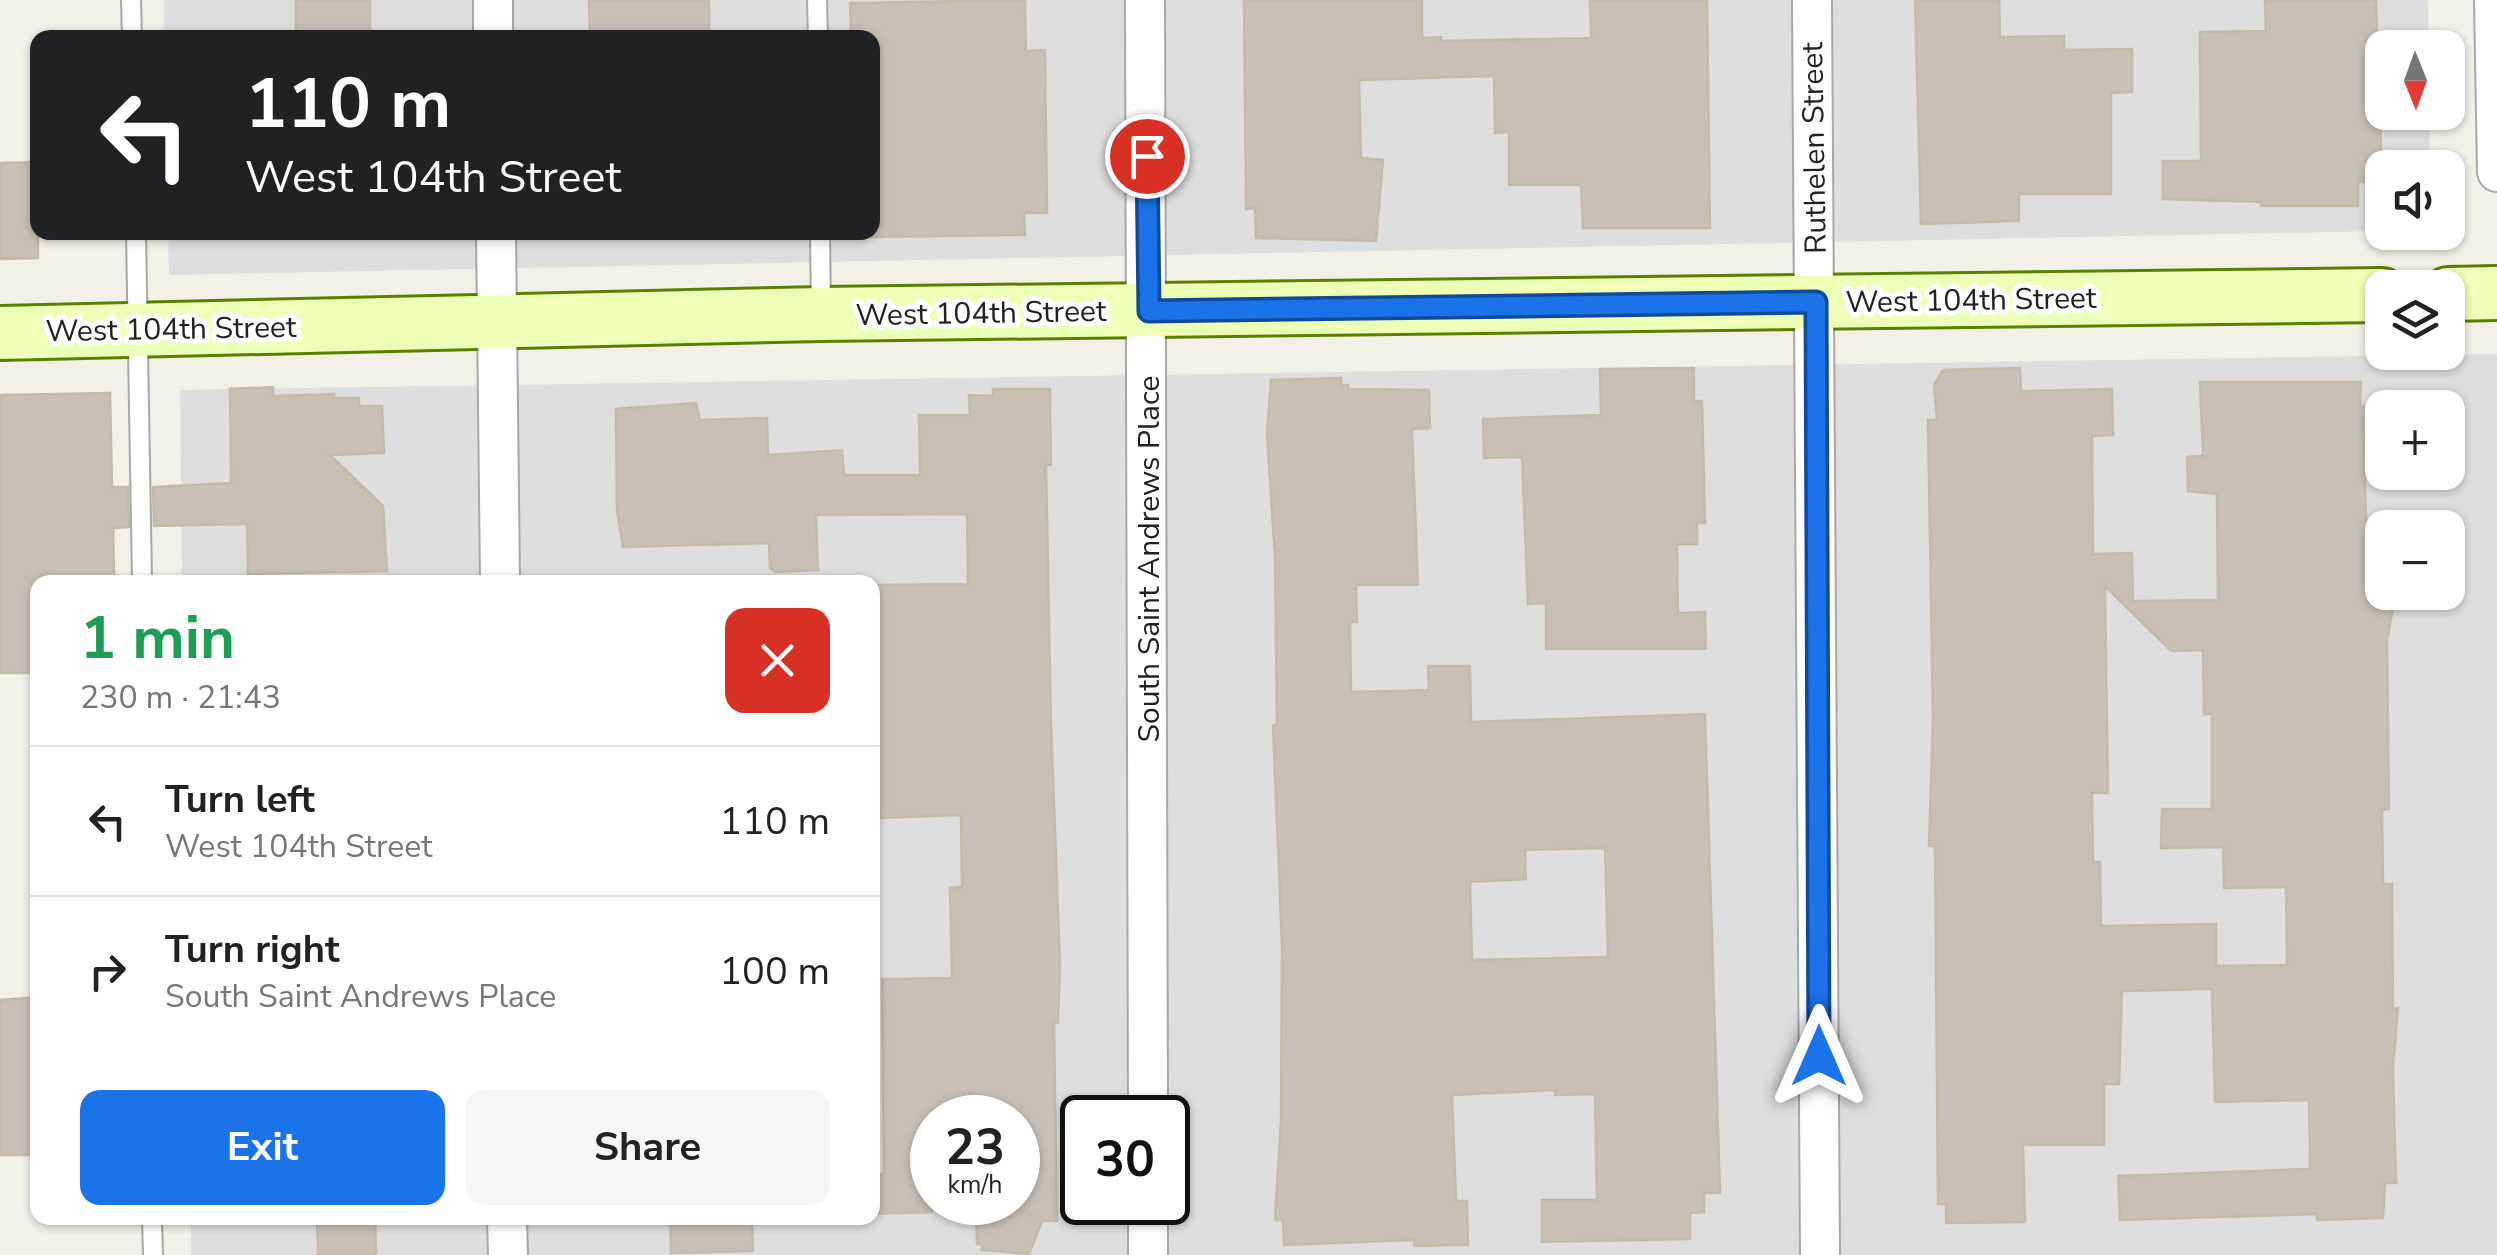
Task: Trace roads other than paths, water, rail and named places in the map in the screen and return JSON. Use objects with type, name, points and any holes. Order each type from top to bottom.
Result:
[{"type":"street","points":[[493,0],[493,30]]},
{"type":"street","name":"South Saint Andrews Place","points":[[1145,0],[1149,311],[1148,1095]]},
{"type":"street","name":"Ruthelen Street","points":[[1812,0],[1820,1255]]},
{"type":"street","points":[[2494,0],[2497,172]]},
{"type":"street","points":[[496,240],[500,575]]},
{"type":"street","points":[[2465,294],[2497,294]]},
{"type":"street","name":"West 104th Street","points":[[0,333],[821,314],[2365,295]]},
{"type":"street","points":[[507,1225],[508,1255]]},
{"type":"street","points":[[1148,1225],[1148,1255]]},
{"type":"lane","points":[[131,0],[132,30]]},
{"type":"lane","points":[[817,0],[818,30]]},
{"type":"lane","points":[[136,240],[142,575]]},
{"type":"lane","points":[[820,240],[821,314]]},
{"type":"lane","points":[[152,1225],[153,1255]]}]
